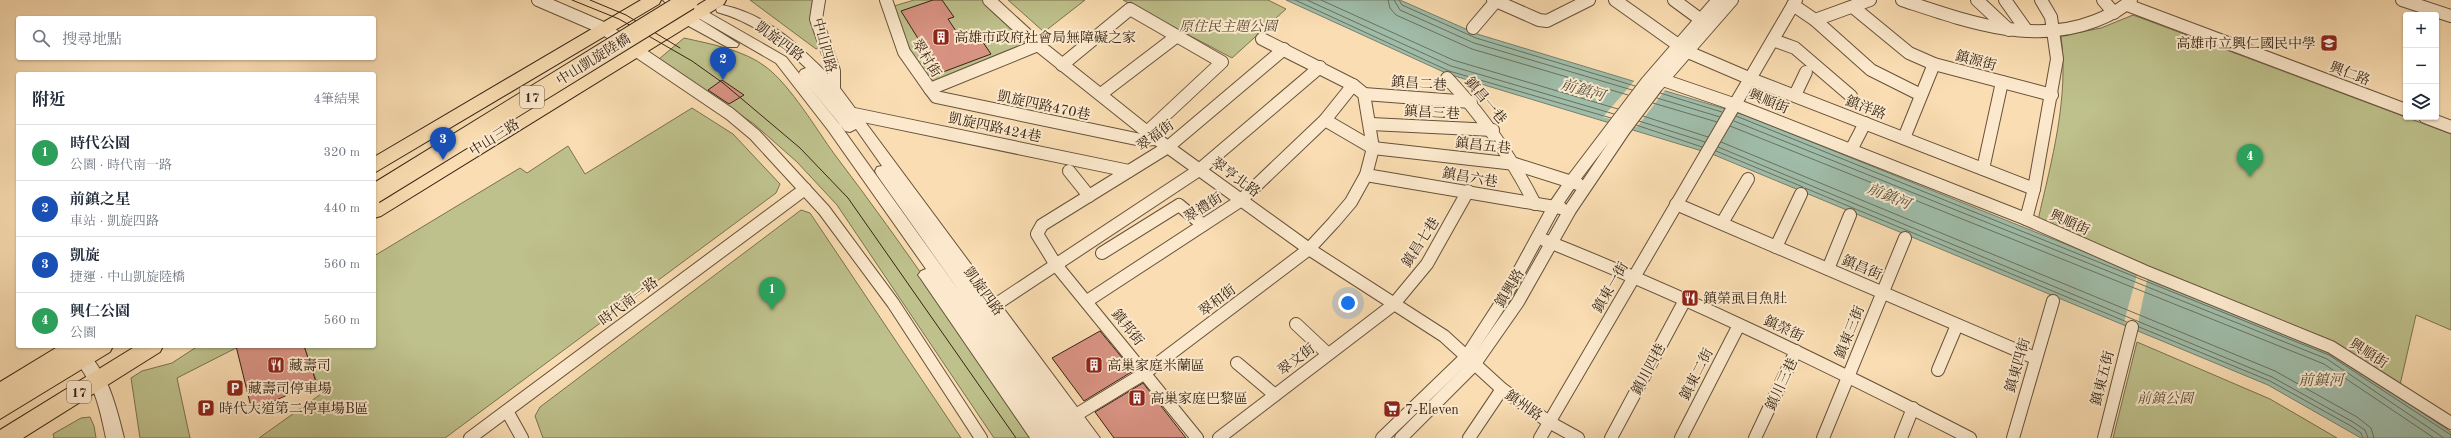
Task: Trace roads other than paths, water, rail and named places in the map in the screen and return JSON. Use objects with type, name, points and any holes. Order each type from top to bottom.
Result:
[{"type":"main road","name":"17","points":[[376,165],[603,28],[653,0]]},
{"type":"main road","name":"中山凱旋陸橋","points":[[376,179],[670,0]]},
{"type":"main road","name":"17","points":[[634,51],[692,11],[718,2]]},
{"type":"main road","name":"中山凱旋陸橋","points":[[376,193],[692,11]]},
{"type":"main road","name":"中山三路","points":[[376,210],[634,51]]},
{"type":"main road","name":"17","points":[[0,426],[100,348]]},
{"type":"main road","name":"17","points":[[0,393],[122,348]]},
{"type":"main road","name":"17","points":[[0,410],[84,361],[144,348]]},
{"type":"main road","name":"17","points":[[6,438],[84,361]]},
{"type":"street","points":[[538,0],[603,28],[634,51],[678,78],[730,114],[755,135],[824,210],[893,303],[981,438]]},
{"type":"street","name":"凱旋四路","points":[[670,0],[692,11]]},
{"type":"street","name":"凱旋四路","points":[[676,0],[770,65],[802,101],[1046,436]]},
{"type":"street","name":"中山四路","points":[[819,0],[816,19],[834,71],[834,89]]},
{"type":"street","name":"翠村街","points":[[886,0],[904,52],[930,89],[1038,46]]},
{"type":"street","name":"翠亨北路","points":[[989,0],[1038,46],[1152,135],[1240,201],[1309,249],[1393,305],[1412,314],[1444,336],[1470,361]]},
{"type":"street","points":[[1473,28],[1496,0],[1539,20],[1547,21],[1589,0]]},
{"type":"street","name":"鎮洋路","points":[[1615,0],[1688,52],[1751,79],[2034,189]]},
{"type":"street","points":[[1674,0],[1706,24]]},
{"type":"street","points":[[1656,83],[1688,52],[1706,24],[1718,0]]},
{"type":"street","points":[[1815,20],[1870,0]]},
{"type":"street","points":[[1902,0],[1959,18],[2010,30],[2027,31],[2054,31],[2090,23],[2114,12],[2129,2]]},
{"type":"street","points":[[1977,0],[2010,30]]},
{"type":"street","points":[[2004,0],[2027,31]]},
{"type":"street","points":[[2026,219],[2034,189],[2057,59],[2051,17],[2040,0]]},
{"type":"street","points":[[2104,0],[2114,12]]},
{"type":"street","points":[[2402,0],[2451,16]]},
{"type":"street","points":[[1656,83],[1678,45],[1706,24],[1728,1]]},
{"type":"street","name":"凱旋四路","points":[[718,2],[736,10],[795,49],[834,89],[995,305],[1069,419],[1073,438]]},
{"type":"street","name":"凱旋四路","points":[[718,2],[788,52],[820,89],[1069,419],[1091,438]]},
{"type":"street","name":"興仁路","points":[[2129,2],[2403,109]]},
{"type":"street","points":[[1735,107],[1794,3],[1871,70],[1921,95]]},
{"type":"street","points":[[1853,7],[1909,52],[1934,64]]},
{"type":"street","points":[[1062,65],[1130,8],[1222,62],[1152,135]]},
{"type":"street","points":[[1101,94],[1177,36]]},
{"type":"street","points":[[1262,38],[1353,85],[1364,94]]},
{"type":"street","points":[[1773,40],[1795,48],[1851,96]]},
{"type":"street","name":"翠福街","points":[[1037,234],[1042,225],[1168,147],[1284,49]]},
{"type":"street","name":"鎮源街","points":[[1904,138],[1934,64],[2002,82],[1983,168]]},
{"type":"street","points":[[995,305],[1199,170],[1320,67]]},
{"type":"street","points":[[1795,96],[1806,72]]},
{"type":"street","name":"鎮昌一巷","points":[[1448,78],[1471,102],[1493,130],[1515,164],[1535,204]]},
{"type":"street","points":[[2002,82],[2052,94]]},
{"type":"street","name":"興順街","points":[[1656,83],[1735,107],[1851,150],[2026,219],[2143,272],[2331,347],[2451,423]]},
{"type":"street","name":"鎮興路","points":[[1382,438],[1470,361],[1554,207],[1616,122],[1656,83]]},
{"type":"street","name":"鎮興路","points":[[1401,438],[1470,361],[1518,302],[1570,210],[1656,83]]},
{"type":"street","name":"翠禮街","points":[[1087,301],[1240,201],[1325,120],[1353,85]]},
{"type":"street","name":"凱旋四路470巷","points":[[930,89],[936,97],[1141,140],[1152,135]]},
{"type":"street","name":"翠和街","points":[[1046,436],[1069,419],[1145,373],[1309,249],[1351,202],[1366,175],[1373,148],[1371,124],[1364,94]]},
{"type":"street","name":"鎮昌二巷","points":[[1364,94],[1471,102]]},
{"type":"street","name":"鎮東一街","points":[[1540,438],[1706,152],[1735,107]]},
{"type":"street","name":"凱旋四路424巷","points":[[854,114],[1129,171]]},
{"type":"street","points":[[1325,120],[1373,148]]},
{"type":"street","points":[[2433,120],[2451,127]]},
{"type":"street","points":[[1851,150],[1865,123]]},
{"type":"street","name":"鎮昌三巷","points":[[1371,124],[1493,130]]},
{"type":"street","name":"鎮昌五巷","points":[[1373,148],[1515,164],[1586,186]]},
{"type":"street","points":[[1069,171],[1089,196]]},
{"type":"street","name":"鎮昌六巷","points":[[1366,175],[1468,191],[1570,210]]},
{"type":"street","points":[[1722,223],[1748,179]]},
{"type":"street","name":"時代南一路","points":[[470,438],[805,189]]},
{"type":"street","name":"鎮昌七巷","points":[[1393,305],[1427,264],[1468,191]]},
{"type":"street","points":[[1776,247],[1802,194]]},
{"type":"street","name":"鎮昌街","points":[[1676,204],[2035,358]]},
{"type":"street","points":[[1102,253],[1179,206],[1203,225]]},
{"type":"street","points":[[1828,269],[1850,215]]},
{"type":"street","name":"鎮邦街","points":[[1037,234],[1042,246],[1056,265],[1087,301],[1197,438]]},
{"type":"street","name":"鎮榮街","points":[[1537,238],[1551,242],[1634,276],[1849,376],[1970,438]]},
{"type":"street","name":"鎮東三街","points":[[1823,438],[1905,238]]},
{"type":"street","name":"鎮川四巷","points":[[1611,438],[1685,300]]},
{"type":"street","name":"鎮東四街","points":[[2013,438],[2035,358],[2053,301]]},
{"type":"street","name":"翠文街","points":[[1219,438],[1393,305]]},
{"type":"street","points":[[1296,324],[1328,354]]},
{"type":"street","name":"鎮東二街","points":[[1681,438],[1739,325]]},
{"type":"street","points":[[1938,370],[1957,325]]},
{"type":"street","name":"鎮東五街","points":[[2104,438],[2132,327]]},
{"type":"street","name":"鎮川三巷","points":[[1756,438],[1796,351]]},
{"type":"street","points":[[84,361],[106,397],[115,438]]},
{"type":"street","name":"鎮州路","points":[[1470,361],[1502,389],[1549,422],[1578,438]]},
{"type":"street","points":[[1237,363],[1275,395]]},
{"type":"street","points":[[1469,438],[1502,389]]},
{"type":"street","points":[[1901,438],[1913,408]]},
{"type":"street","points":[[508,411],[522,438]]},
{"type":"water","name":"前鎮河","points":[[1286,0],[1400,0],[1477,34],[1742,114],[2331,351],[2451,432],[2451,438],[2361,438],[2268,385],[1712,154],[1448,74]]},
{"type":"tram line","points":[[572,0],[619,19],[692,61],[723,83],[800,148],[848,198],[1016,438]]},
{"type":"tram line","points":[[590,0],[626,15],[680,48]]},
{"type":"place","name":"高雄市政府社會局無障礙之家","points":[[941,37]]},
{"type":"place","name":"高雄市立興仁國民中學","points":[[2329,43]]},
{"type":"place","name":"前鎮之星","points":[[723,80]]},
{"type":"place","name":"凱旋","points":[[443,160]]},
{"type":"place","name":"興仁公園","points":[[2250,177]]},
{"type":"place","name":"鎮榮虱目魚肚","points":[[1690,298]]},
{"type":"place","name":"時代公園","points":[[772,310]]},
{"type":"place","name":"藏壽司","points":[[276,365]]},
{"type":"place","name":"高巢家庭米蘭區","points":[[1094,365]]},
{"type":"place","name":"藏壽司停車場","points":[[235,388]]},
{"type":"place","name":"高巢家庭巴黎區","points":[[1137,398]]},
{"type":"place","name":"時代大道第二停車場B區","points":[[206,408]]},
{"type":"place","name":"7-Eleven","points":[[1392,409]]},
{"type":"park label","name":"原住民主題公園","points":[[1228,26]]},
{"type":"park label","name":"前鎮公園","points":[[2165,398]]}]
